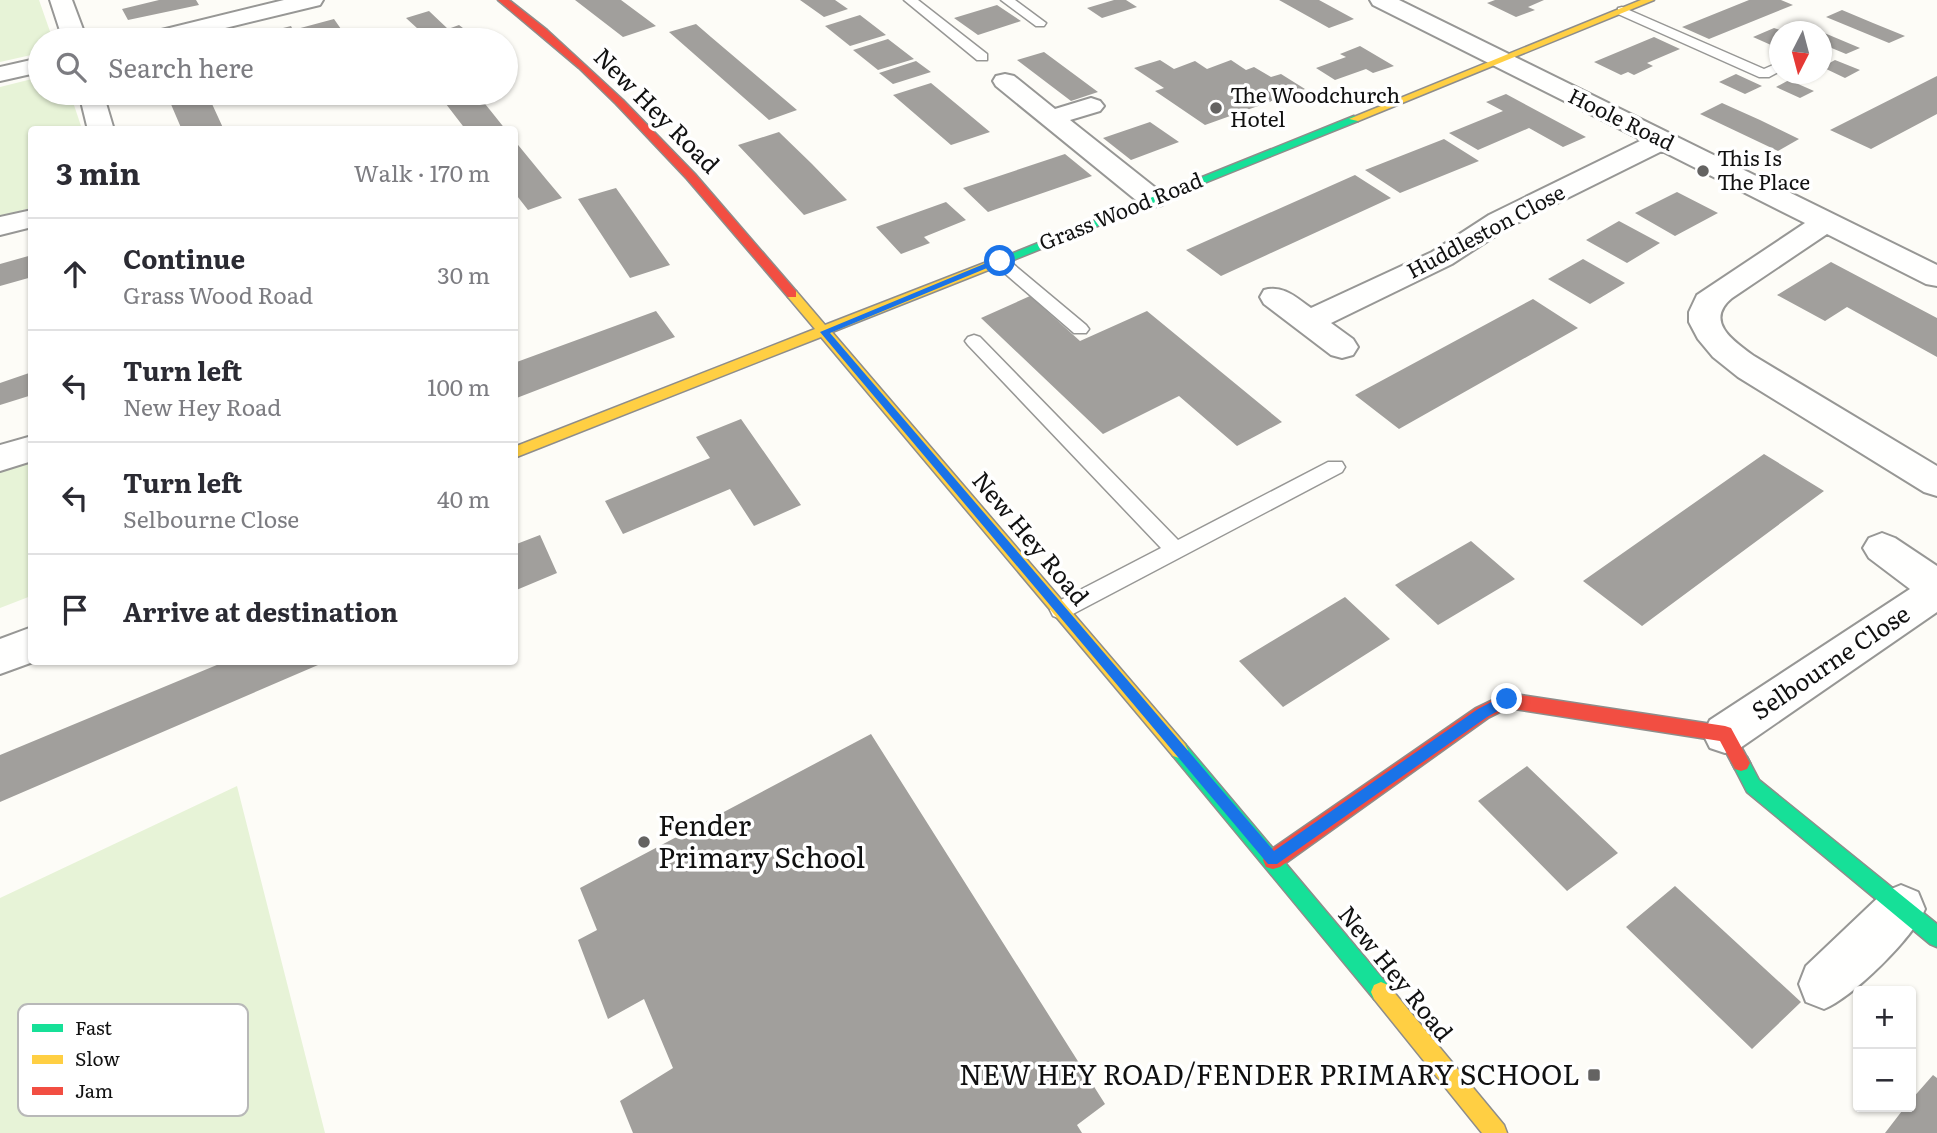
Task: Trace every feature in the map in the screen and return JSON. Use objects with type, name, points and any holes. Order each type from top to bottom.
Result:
[{"type":"street","points":[[61,0],[71,28]]},
{"type":"street","points":[[198,28],[312,0]]},
{"type":"street","name":"New Hey Road","points":[[503,0],[535,25],[684,167],[1273,860],[1496,1133]]},
{"type":"street","name":"Hoole Road","points":[[1381,0],[1937,278]]},
{"type":"street","name":"Grass Wood Road","points":[[518,451],[824,332],[1649,0]]},
{"type":"street","points":[[0,74],[28,68]]},
{"type":"street","points":[[1005,81],[1152,199]]},
{"type":"street","points":[[94,105],[100,126]]},
{"type":"street","points":[[1051,118],[1091,106]]},
{"type":"street","name":"Huddleston Close","points":[[1308,322],[1442,258],[1499,221],[1663,141]]},
{"type":"street","points":[[0,226],[28,219]]},
{"type":"street","points":[[1827,221],[1721,291],[1709,302],[1705,316],[1711,334],[1726,352],[1750,369],[1937,483]]},
{"type":"street","points":[[1275,297],[1342,348]]},
{"type":"street","points":[[0,458],[28,449]]},
{"type":"street","name":"Selbourne Close","points":[[1273,860],[1482,713],[1507,699],[1725,734],[1937,589],[1882,548]]},
{"type":"street","points":[[0,657],[28,646]]},
{"type":"street","name":"Selbourne Close","points":[[1725,734],[1753,786],[1919,923],[1824,984]]},
{"type":"lane","points":[[910,0],[982,57]]},
{"type":"lane","points":[[1007,0],[1040,23]]},
{"type":"lane","points":[[1622,10],[1764,74],[1769,72]]},
{"type":"lane","points":[[1000,261],[1080,329]]},
{"type":"lane","points":[[974,341],[1176,551]]},
{"type":"lane","points":[[1061,610],[1335,467]]},
{"type":"green space","points":[[0,0],[39,0],[49,28],[28,28],[28,56],[0,62]]},
{"type":"green space","points":[[28,80],[28,105],[74,105],[81,126],[28,126],[28,209],[0,216],[0,87]]},
{"type":"green space","points":[[28,461],[28,597],[0,608],[0,471]]},
{"type":"green space","points":[[237,786],[325,1133],[0,1133],[0,898]]},
{"type":"building","points":[[159,0],[196,0],[199,5],[128,20],[122,9]]},
{"type":"building","points":[[575,0],[621,0],[656,26],[623,37]]},
{"type":"building","points":[[800,0],[835,0],[848,9],[824,17]]},
{"type":"building","points":[[1114,0],[1126,0],[1137,7],[1102,18],[1087,8]]},
{"type":"building","points":[[1279,0],[1319,0],[1354,19],[1329,28]]},
{"type":"building","points":[[1495,0],[1544,0],[1528,7],[1535,10],[1516,17],[1487,3]]},
{"type":"building","points":[[1749,0],[1781,0],[1793,5],[1709,39],[1682,27]]},
{"type":"building","points":[[997,5],[1021,21],[978,35],[954,18]]},
{"type":"building","points":[[1842,10],[1905,36],[1889,43],[1826,17]]},
{"type":"building","points":[[429,11],[447,28],[417,28],[406,18]]},
{"type":"building","points":[[860,15],[886,35],[850,46],[825,26]]},
{"type":"building","points":[[334,19],[340,28],[300,28]]},
{"type":"building","points":[[696,24],[797,110],[769,120],[669,32]]},
{"type":"building","points":[[1769,30],[1769,44],[1753,37]]},
{"type":"building","points":[[1832,36],[1860,48],[1846,54],[1832,48]]},
{"type":"building","points":[[1654,37],[1680,49],[1647,63],[1653,66],[1634,75],[1628,72],[1621,75],[1594,62]]},
{"type":"building","points":[[888,39],[914,59],[878,70],[853,50]]},
{"type":"building","points":[[1360,46],[1394,66],[1373,73],[1366,69],[1335,80],[1316,68],[1346,57],[1340,54]]},
{"type":"building","points":[[1044,52],[1098,92],[1071,101],[1017,60]]},
{"type":"building","name":"The Woodchurch Hotel","points":[[1160,60],[1174,69],[1195,61],[1207,69],[1231,60],[1246,70],[1254,67],[1271,77],[1281,74],[1305,89],[1205,125],[1155,91],[1164,88],[1134,68]]},
{"type":"building","points":[[1835,60],[1860,70],[1845,78],[1832,72],[1832,62]]},
{"type":"building","points":[[916,61],[931,72],[893,84],[879,73]]},
{"type":"building","points":[[1736,74],[1762,86],[1745,94],[1719,82]]},
{"type":"building","points":[[1937,76],[1937,114],[1871,149],[1830,130]]},
{"type":"building","points":[[931,83],[990,132],[951,145],[893,95]]},
{"type":"building","points":[[1782,84],[1798,84],[1814,91],[1800,98],[1776,87]]},
{"type":"building","points":[[1506,94],[1586,137],[1563,147],[1529,128],[1478,150],[1449,133],[1503,111],[1486,102]]},
{"type":"building","points":[[1722,103],[1799,139],[1778,151],[1700,114]]},
{"type":"building","points":[[171,105],[213,105],[222,126],[180,126]]},
{"type":"building","points":[[447,105],[486,105],[503,126],[463,126]]},
{"type":"building","points":[[1150,122],[1179,142],[1131,160],[1103,138]]},
{"type":"building","points":[[779,132],[847,200],[804,215],[738,145]]},
{"type":"building","points":[[1444,139],[1479,161],[1400,193],[1365,170]]},
{"type":"building","points":[[518,145],[562,198],[528,210],[518,197]]},
{"type":"building","points":[[1065,154],[1092,176],[988,212],[963,188]]},
{"type":"building","points":[[1355,175],[1391,198],[1221,276],[1186,250]]},
{"type":"building","points":[[616,188],[670,265],[630,278],[578,199]]},
{"type":"building","points":[[1677,192],[1718,213],[1675,236],[1635,213]]},
{"type":"building","points":[[946,202],[966,220],[924,237],[930,243],[901,254],[876,227]]},
{"type":"building","points":[[1619,221],[1660,243],[1627,263],[1586,240]]},
{"type":"building","points":[[28,256],[28,278],[0,286],[0,264]]},
{"type":"building","points":[[1583,259],[1625,283],[1590,304],[1548,279]]},
{"type":"building","points":[[1831,262],[1937,318],[1937,357],[1847,307],[1825,321],[1777,295]]},
{"type":"building","points":[[1030,296],[1080,341],[1147,311],[1282,422],[1237,446],[1179,396],[1103,434],[981,318]]},
{"type":"building","points":[[1533,299],[1578,328],[1399,429],[1355,395]]},
{"type":"building","points":[[656,311],[675,337],[518,397],[518,362]]},
{"type":"building","points":[[28,373],[28,396],[0,405],[0,383]]},
{"type":"building","points":[[741,419],[801,505],[754,526],[730,489],[623,534],[605,501],[710,458],[696,437]]},
{"type":"building","points":[[1764,454],[1824,491],[1642,626],[1583,581]]},
{"type":"building","points":[[540,535],[557,573],[518,589],[518,543]]},
{"type":"building","points":[[1471,541],[1515,579],[1438,625],[1395,585]]},
{"type":"building","points":[[1345,597],[1390,639],[1283,707],[1239,661]]},
{"type":"building","points":[[217,665],[318,665],[0,802],[0,755]]},
{"type":"building","points":[[871,734],[1105,1104],[1077,1125],[1082,1133],[633,1133],[620,1101],[673,1068],[644,999],[608,1019],[578,940],[597,930],[580,888]]},
{"type":"building","points":[[1527,766],[1618,853],[1567,891],[1478,801]]},
{"type":"building","points":[[1675,886],[1801,1002],[1752,1049],[1626,927]]},
{"type":"building","points":[[1933,1075],[1937,1078],[1937,1133],[1885,1133],[1901,1112],[1916,1112],[1916,1094]]},
{"type":"traffic: fast","points":[[992,264],[1354,119]]},
{"type":"traffic: fast","points":[[1179,750],[1381,992]]},
{"type":"traffic: fast","points":[[1741,763],[1753,786],[1937,937]]},
{"type":"traffic: slow","points":[[1354,119],[1649,0]]},
{"type":"traffic: slow","points":[[518,451],[992,264]]},
{"type":"traffic: slow","points":[[792,294],[1179,750]]},
{"type":"traffic: slow","points":[[1381,992],[1496,1133]]},
{"type":"traffic: jam","points":[[503,0],[544,32],[620,102],[691,177],[792,294]]},
{"type":"traffic: jam","points":[[1273,860],[1482,713],[1507,700],[1725,734],[1741,763]]},
{"type":"place","name":"The Woodchurch Hotel","points":[[1216,108]]},
{"type":"place","name":"This Is The Place","points":[[1703,171]]},
{"type":"place","name":"Fender Primary School","points":[[644,842]]},
{"type":"place","name":"NEW HEY ROAD/FENDER PRIMARY SCHOOL","points":[[1594,1075]]},
{"type":"route","points":[[1000,261],[824,332],[1273,860],[1482,713],[1507,699]]}]
